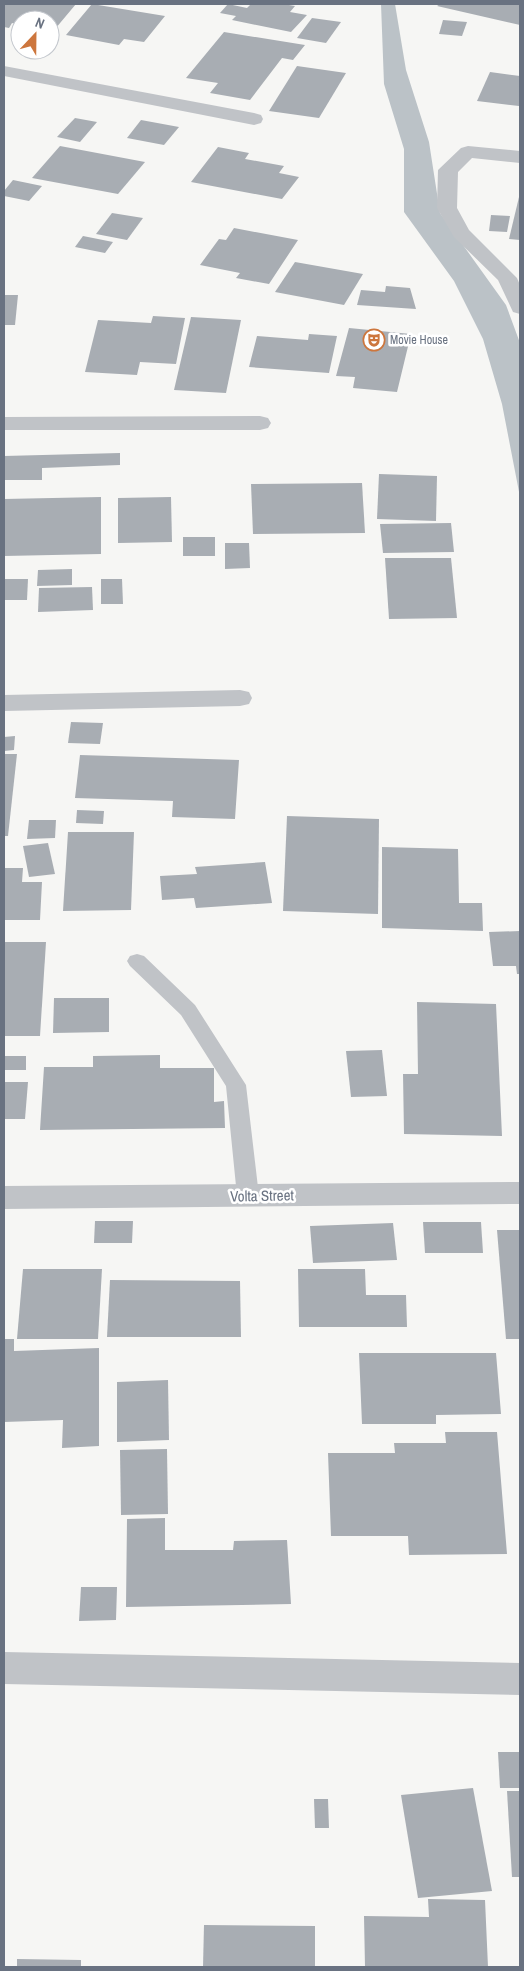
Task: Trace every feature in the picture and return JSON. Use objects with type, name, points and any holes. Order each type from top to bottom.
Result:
[{"type":"street","points":[[4,71],[254,119]]},
{"type":"street","points":[[520,157],[468,152],[448,170],[447,208],[462,233],[507,278],[520,308]]},
{"type":"street","points":[[4,424],[260,424]]},
{"type":"street","points":[[4,703],[240,698]]},
{"type":"street","name":"Volta Street","points":[[4,1198],[520,1194]]},
{"type":"street","points":[[4,1668],[520,1679]]},
{"type":"lane","points":[[137,961],[188,1010],[236,1085],[248,1196]]},
{"type":"shaded area","points":[[381,4],[395,4],[406,70],[429,142],[440,213],[506,305],[520,343],[520,497],[502,404],[483,339],[454,281],[404,212],[404,149],[384,84]]},
{"type":"building","points":[[4,4],[76,4],[60,23],[60,10],[10,10],[10,26],[9,28],[4,27]]},
{"type":"building","points":[[92,4],[165,16],[144,42],[124,39],[119,45],[66,35]]},
{"type":"building","points":[[228,4],[247,8],[251,4],[283,4],[295,6],[290,12],[307,15],[291,32],[232,20],[236,16],[220,13]]},
{"type":"building","points":[[440,4],[520,4],[520,25],[437,6]]},
{"type":"building","points":[[312,18],[341,22],[326,43],[297,38]]},
{"type":"building","points":[[443,20],[467,22],[462,36],[439,34]]},
{"type":"building","points":[[224,32],[305,45],[293,60],[282,58],[250,100],[210,93],[218,83],[186,78]]},
{"type":"building","points":[[297,66],[346,73],[319,118],[269,111]]},
{"type":"building","points":[[490,72],[520,76],[519,106],[477,101]]},
{"type":"building","points":[[75,118],[97,122],[80,142],[57,137]]},
{"type":"building","points":[[141,120],[179,127],[164,145],[127,138]]},
{"type":"building","points":[[60,146],[145,162],[118,194],[32,178]]},
{"type":"building","points":[[218,147],[249,153],[245,159],[284,166],[279,173],[299,177],[282,199],[191,182]]},
{"type":"building","points":[[13,180],[42,186],[29,201],[4,196],[4,191]]},
{"type":"building","points":[[519,197],[520,240],[509,239]]},
{"type":"building","points":[[112,213],[143,218],[127,240],[96,234]]},
{"type":"building","points":[[491,215],[510,216],[507,232],[489,231]]},
{"type":"building","points":[[234,228],[298,240],[269,284],[236,278],[240,273],[200,265],[219,239],[226,240]]},
{"type":"building","points":[[83,236],[113,242],[105,253],[75,247]]},
{"type":"building","points":[[295,262],[363,274],[344,305],[275,292]]},
{"type":"building","points":[[386,286],[410,288],[416,309],[357,305],[361,290],[385,292]]},
{"type":"building","points":[[4,295],[18,295],[15,325],[4,325]]},
{"type":"building","points":[[153,316],[185,318],[176,364],[140,362],[137,375],[85,372],[98,320],[151,323]]},
{"type":"building","points":[[191,317],[241,320],[226,393],[174,390]]},
{"type":"building","points":[[349,328],[411,334],[397,392],[353,388],[355,377],[336,376]]},
{"type":"building","points":[[309,334],[337,336],[329,373],[249,367],[257,336],[308,340]]},
{"type":"building","points":[[120,453],[120,465],[42,468],[42,480],[4,480],[4,456]]},
{"type":"building","points":[[379,474],[437,476],[436,521],[377,519]]},
{"type":"building","points":[[362,483],[365,533],[253,534],[251,484]]},
{"type":"building","points":[[101,497],[101,554],[4,556],[4,499]]},
{"type":"building","points":[[171,497],[172,542],[118,543],[118,498]]},
{"type":"building","points":[[451,523],[454,552],[383,553],[380,524]]},
{"type":"building","points":[[183,537],[215,537],[215,556],[183,556]]},
{"type":"building","points":[[225,543],[249,543],[250,568],[225,569]]},
{"type":"building","points":[[385,558],[451,558],[457,618],[389,619]]},
{"type":"building","points":[[72,569],[72,585],[37,586],[38,570]]},
{"type":"building","points":[[4,579],[28,579],[27,600],[4,600]]},
{"type":"building","points":[[101,579],[122,579],[123,604],[101,604]]},
{"type":"building","points":[[92,587],[93,610],[38,612],[39,588]]},
{"type":"building","points":[[71,722],[103,723],[100,744],[68,743]]},
{"type":"building","points":[[15,736],[14,750],[4,751],[4,737]]},
{"type":"building","points":[[4,754],[17,754],[8,836],[4,836]]},
{"type":"building","points":[[80,755],[239,760],[235,819],[172,817],[173,801],[75,798]]},
{"type":"building","points":[[77,810],[104,811],[103,824],[76,823]]},
{"type":"building","points":[[287,816],[379,819],[378,914],[283,911]]},
{"type":"building","points":[[29,820],[56,820],[55,838],[27,839]]},
{"type":"building","points":[[68,832],[134,832],[131,910],[63,911]]},
{"type":"building","points":[[48,843],[55,874],[29,877],[23,846]]},
{"type":"building","points":[[382,847],[458,849],[459,903],[482,903],[483,931],[382,928]]},
{"type":"building","points":[[265,862],[272,903],[196,908],[194,898],[162,900],[160,876],[197,874],[195,867]]},
{"type":"building","points":[[4,868],[23,868],[22,882],[42,882],[40,920],[4,920]]},
{"type":"building","points":[[520,931],[520,974],[517,974],[516,966],[493,966],[489,932]]},
{"type":"building","points":[[4,942],[46,942],[40,1036],[4,1036]]},
{"type":"building","points":[[54,998],[109,998],[109,1032],[53,1033]]},
{"type":"building","points":[[417,1002],[496,1004],[502,1136],[404,1134],[403,1074],[418,1074]]},
{"type":"building","points":[[382,1050],[387,1096],[351,1097],[346,1051]]},
{"type":"building","points":[[160,1055],[160,1068],[214,1068],[214,1102],[224,1101],[225,1128],[40,1130],[44,1067],[93,1067],[93,1056]]},
{"type":"building","points":[[4,1056],[26,1056],[26,1070],[4,1070]]},
{"type":"building","points":[[4,1082],[28,1082],[25,1119],[4,1119]]},
{"type":"building","points":[[95,1221],[133,1221],[132,1243],[94,1243]]},
{"type":"building","points":[[423,1222],[481,1222],[483,1253],[425,1253]]},
{"type":"building","points":[[393,1223],[397,1260],[313,1263],[310,1226]]},
{"type":"building","points":[[497,1230],[520,1230],[520,1339],[506,1339]]},
{"type":"building","points":[[23,1269],[102,1269],[98,1339],[17,1339]]},
{"type":"building","points":[[298,1269],[365,1269],[366,1295],[406,1295],[407,1327],[299,1327]]},
{"type":"building","points":[[110,1280],[240,1281],[241,1337],[107,1337]]},
{"type":"building","points":[[4,1339],[14,1339],[14,1351],[99,1348],[99,1446],[62,1448],[63,1420],[4,1422]]},
{"type":"building","points":[[359,1353],[496,1353],[501,1414],[436,1415],[436,1424],[362,1424]]},
{"type":"building","points":[[168,1380],[169,1440],[117,1442],[117,1382]]},
{"type":"building","points":[[445,1432],[497,1432],[507,1554],[409,1555],[408,1536],[331,1536],[328,1453],[395,1453],[394,1443],[446,1443]]},
{"type":"building","points":[[167,1449],[168,1514],[121,1515],[120,1450]]},
{"type":"building","points":[[165,1518],[165,1550],[233,1550],[234,1541],[287,1540],[291,1604],[126,1607],[127,1519]]},
{"type":"building","points":[[81,1587],[117,1587],[116,1620],[79,1621]]},
{"type":"building","points":[[498,1752],[520,1752],[520,1788],[500,1788]]},
{"type":"building","points":[[473,1788],[492,1891],[418,1898],[401,1795]]},
{"type":"building","points":[[507,1791],[520,1791],[520,1877],[512,1877]]},
{"type":"building","points":[[314,1799],[328,1799],[329,1828],[315,1828]]},
{"type":"building","points":[[428,1899],[485,1900],[488,1967],[365,1967],[364,1916],[429,1917]]},
{"type":"building","points":[[204,1925],[315,1926],[315,1967],[203,1967]]},
{"type":"building","points":[[17,1959],[81,1960],[81,1967],[17,1967]]},
{"type":"place","name":"Movie House","points":[[374,340]]}]
